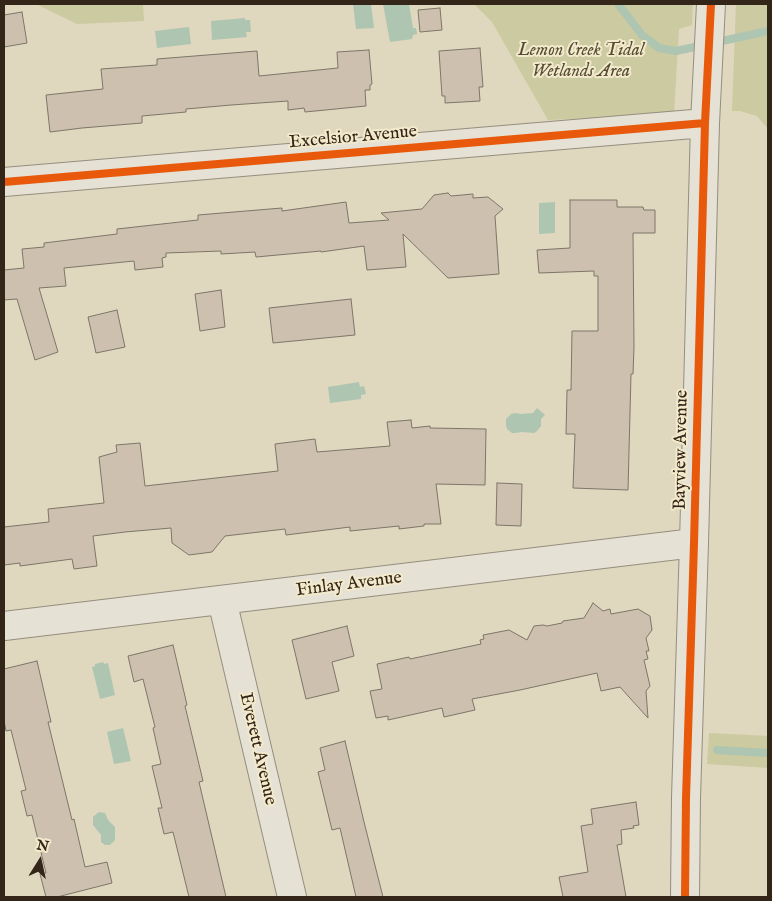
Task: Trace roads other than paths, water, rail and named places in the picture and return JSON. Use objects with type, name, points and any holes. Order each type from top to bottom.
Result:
[{"type":"street","name":"Bayview Avenue","points":[[685,897],[686,798],[705,123],[710,17]]},
{"type":"street","name":"Excelsior Avenue","points":[[4,182],[705,123]]},
{"type":"street","name":"Finlay Avenue","points":[[4,626],[694,543]]},
{"type":"street","name":"Everett Avenue","points":[[222,600],[292,897]]},
{"type":"waterway","points":[[618,4],[642,35],[659,48],[676,51],[768,31]]},
{"type":"waterway","points":[[717,750],[768,753]]},
{"type":"park label","name":"Lemon Creek Tidal Wetlands Area","points":[[581,61]]}]
